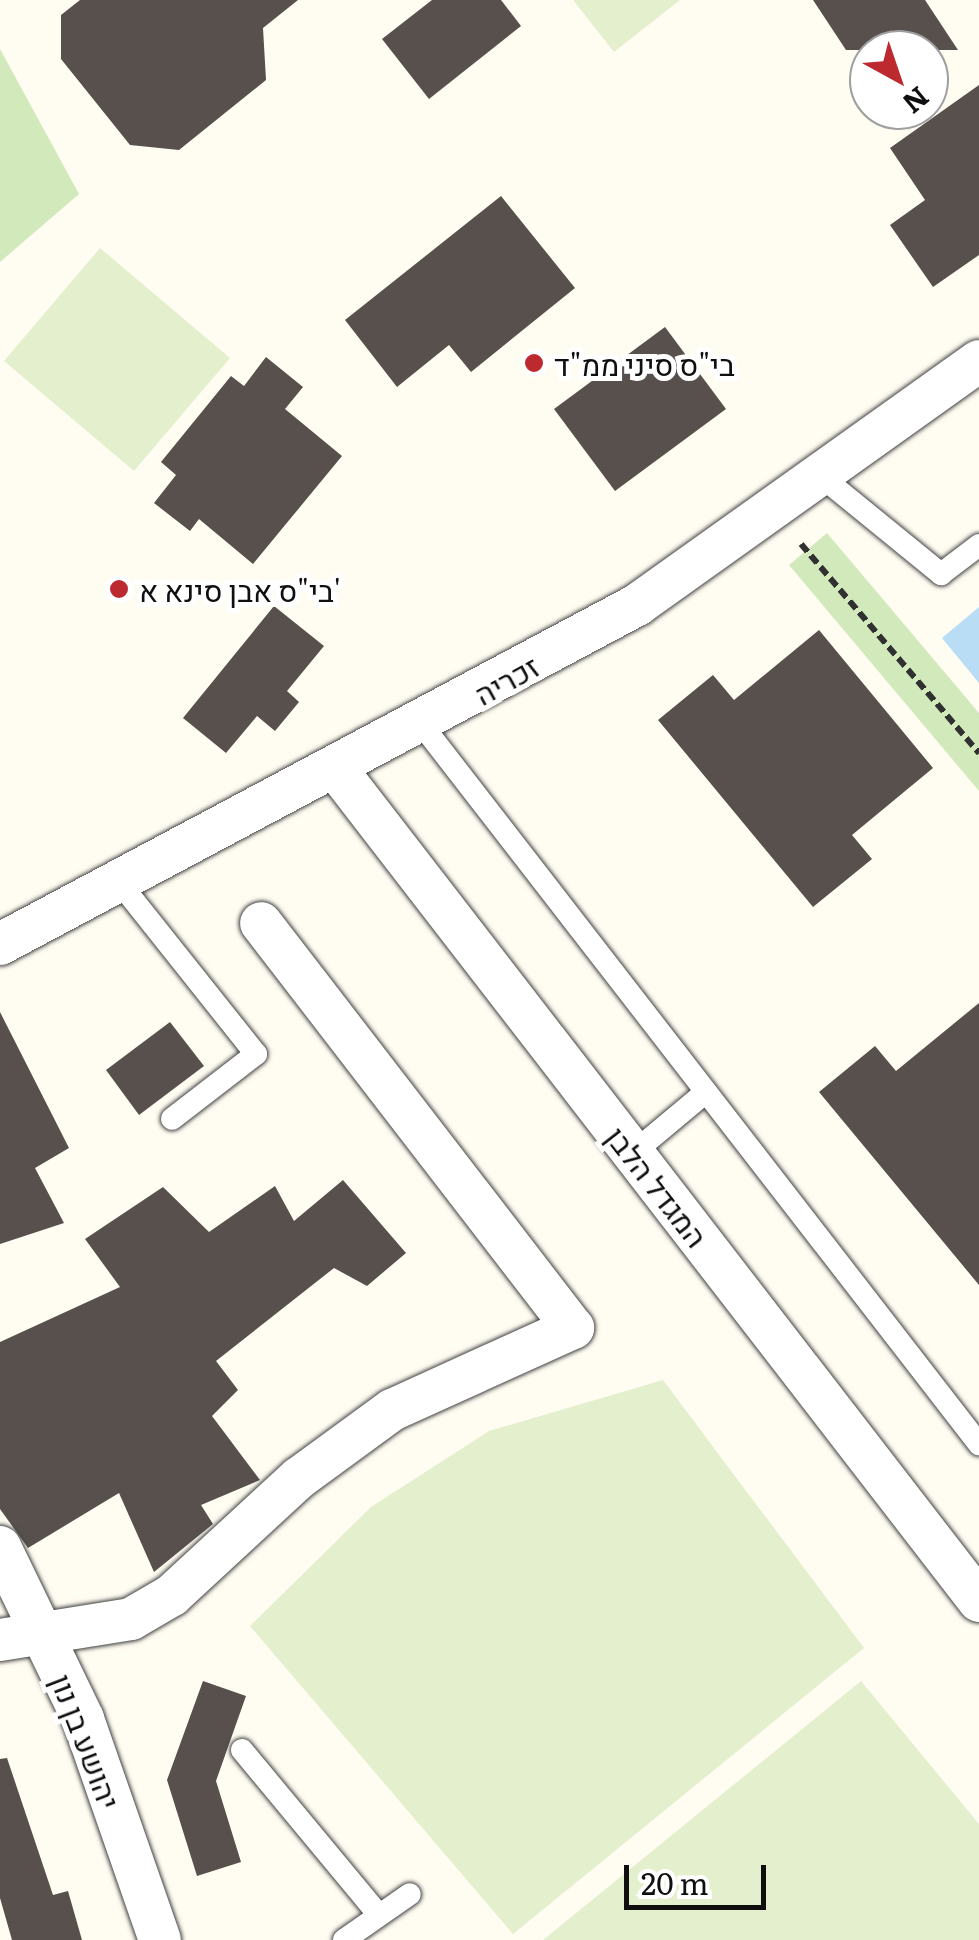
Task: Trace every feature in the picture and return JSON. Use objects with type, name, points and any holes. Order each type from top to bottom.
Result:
[{"type":"street","name":"זכריה","points":[[0,944],[422,725],[637,606],[775,512],[979,361]]},
{"type":"street","name":"המגדל הלבן","points":[[337,770],[979,1600]]},
{"type":"street","points":[[0,1640],[131,1619],[172,1595],[299,1478],[392,1410],[573,1328],[261,923]]},
{"type":"street","name":"יהושע בן נון","points":[[0,1547],[83,1718],[160,1940]]},
{"type":"lane","points":[[822,476],[941,574],[979,545]]},
{"type":"lane","points":[[422,725],[979,1444]]},
{"type":"lane","points":[[119,882],[256,1054],[172,1119]]},
{"type":"lane","points":[[632,1153],[706,1092]]},
{"type":"lane","points":[[242,1750],[379,1915]]},
{"type":"lane","points":[[344,1940],[410,1894]]},
{"type":"path","points":[[775,512],[979,753]]},
{"type":"green space","points":[[573,0],[680,0],[614,52]]},
{"type":"green space","points":[[0,49],[79,194],[0,262]]},
{"type":"green space","points":[[100,248],[230,358],[134,471],[4,361]]},
{"type":"green space","points":[[827,533],[979,713],[979,791],[789,565]]},
{"type":"green space","points":[[663,1380],[864,1648],[513,1934],[250,1626],[371,1507],[489,1431]]},
{"type":"green space","points":[[861,1681],[979,1824],[979,1940],[543,1940]]},
{"type":"water","points":[[979,607],[979,683],[942,638]]},
{"type":"building","points":[[80,0],[298,0],[263,28],[266,80],[179,150],[130,145],[61,59],[61,15]]},
{"type":"building","points":[[432,0],[501,0],[521,26],[429,99],[382,39]]},
{"type":"building","points":[[813,0],[925,0],[945,30],[849,30],[846,50]]},
{"type":"building","points":[[979,85],[979,255],[933,287],[890,225],[925,200],[890,148],[915,130],[949,130],[949,106]]},
{"type":"building","points":[[501,196],[575,288],[471,372],[449,345],[397,387],[345,320]]},
{"type":"building","points":[[665,327],[726,409],[615,491],[554,409]]},
{"type":"building","points":[[266,357],[303,387],[285,409],[342,456],[253,564],[199,519],[190,531],[154,503],[176,475],[161,462],[231,376],[244,386]]},
{"type":"building","points":[[274,606],[324,646],[287,691],[299,702],[275,731],[257,716],[226,753],[183,718]]},
{"type":"building","points":[[819,630],[933,768],[852,835],[872,859],[813,907],[658,720],[713,675],[734,700]]},
{"type":"building","points":[[979,1003],[979,1285],[819,1092],[875,1046],[896,1071]]},
{"type":"building","points":[[0,1012],[69,1148],[35,1168],[64,1223],[0,1244]]},
{"type":"building","points":[[170,1022],[204,1066],[139,1115],[106,1070]]},
{"type":"building","points":[[343,1180],[406,1253],[367,1286],[334,1268],[216,1361],[238,1390],[212,1416],[260,1480],[201,1505],[213,1524],[154,1572],[119,1493],[28,1548],[0,1509],[0,1342],[120,1287],[85,1239],[163,1187],[209,1232],[275,1186],[294,1221]]},
{"type":"building","points":[[203,1681],[246,1696],[216,1781],[241,1862],[197,1876],[167,1780]]},
{"type":"building","points":[[7,1758],[53,1895],[68,1891],[82,1940],[12,1940],[0,1898],[0,1759]]},
{"type":"place","name":"בי\"ס סיני ממ\"ד","points":[[534,363]]},
{"type":"place","name":"בי\"ס אבן סינא א'","points":[[119,589]]}]
